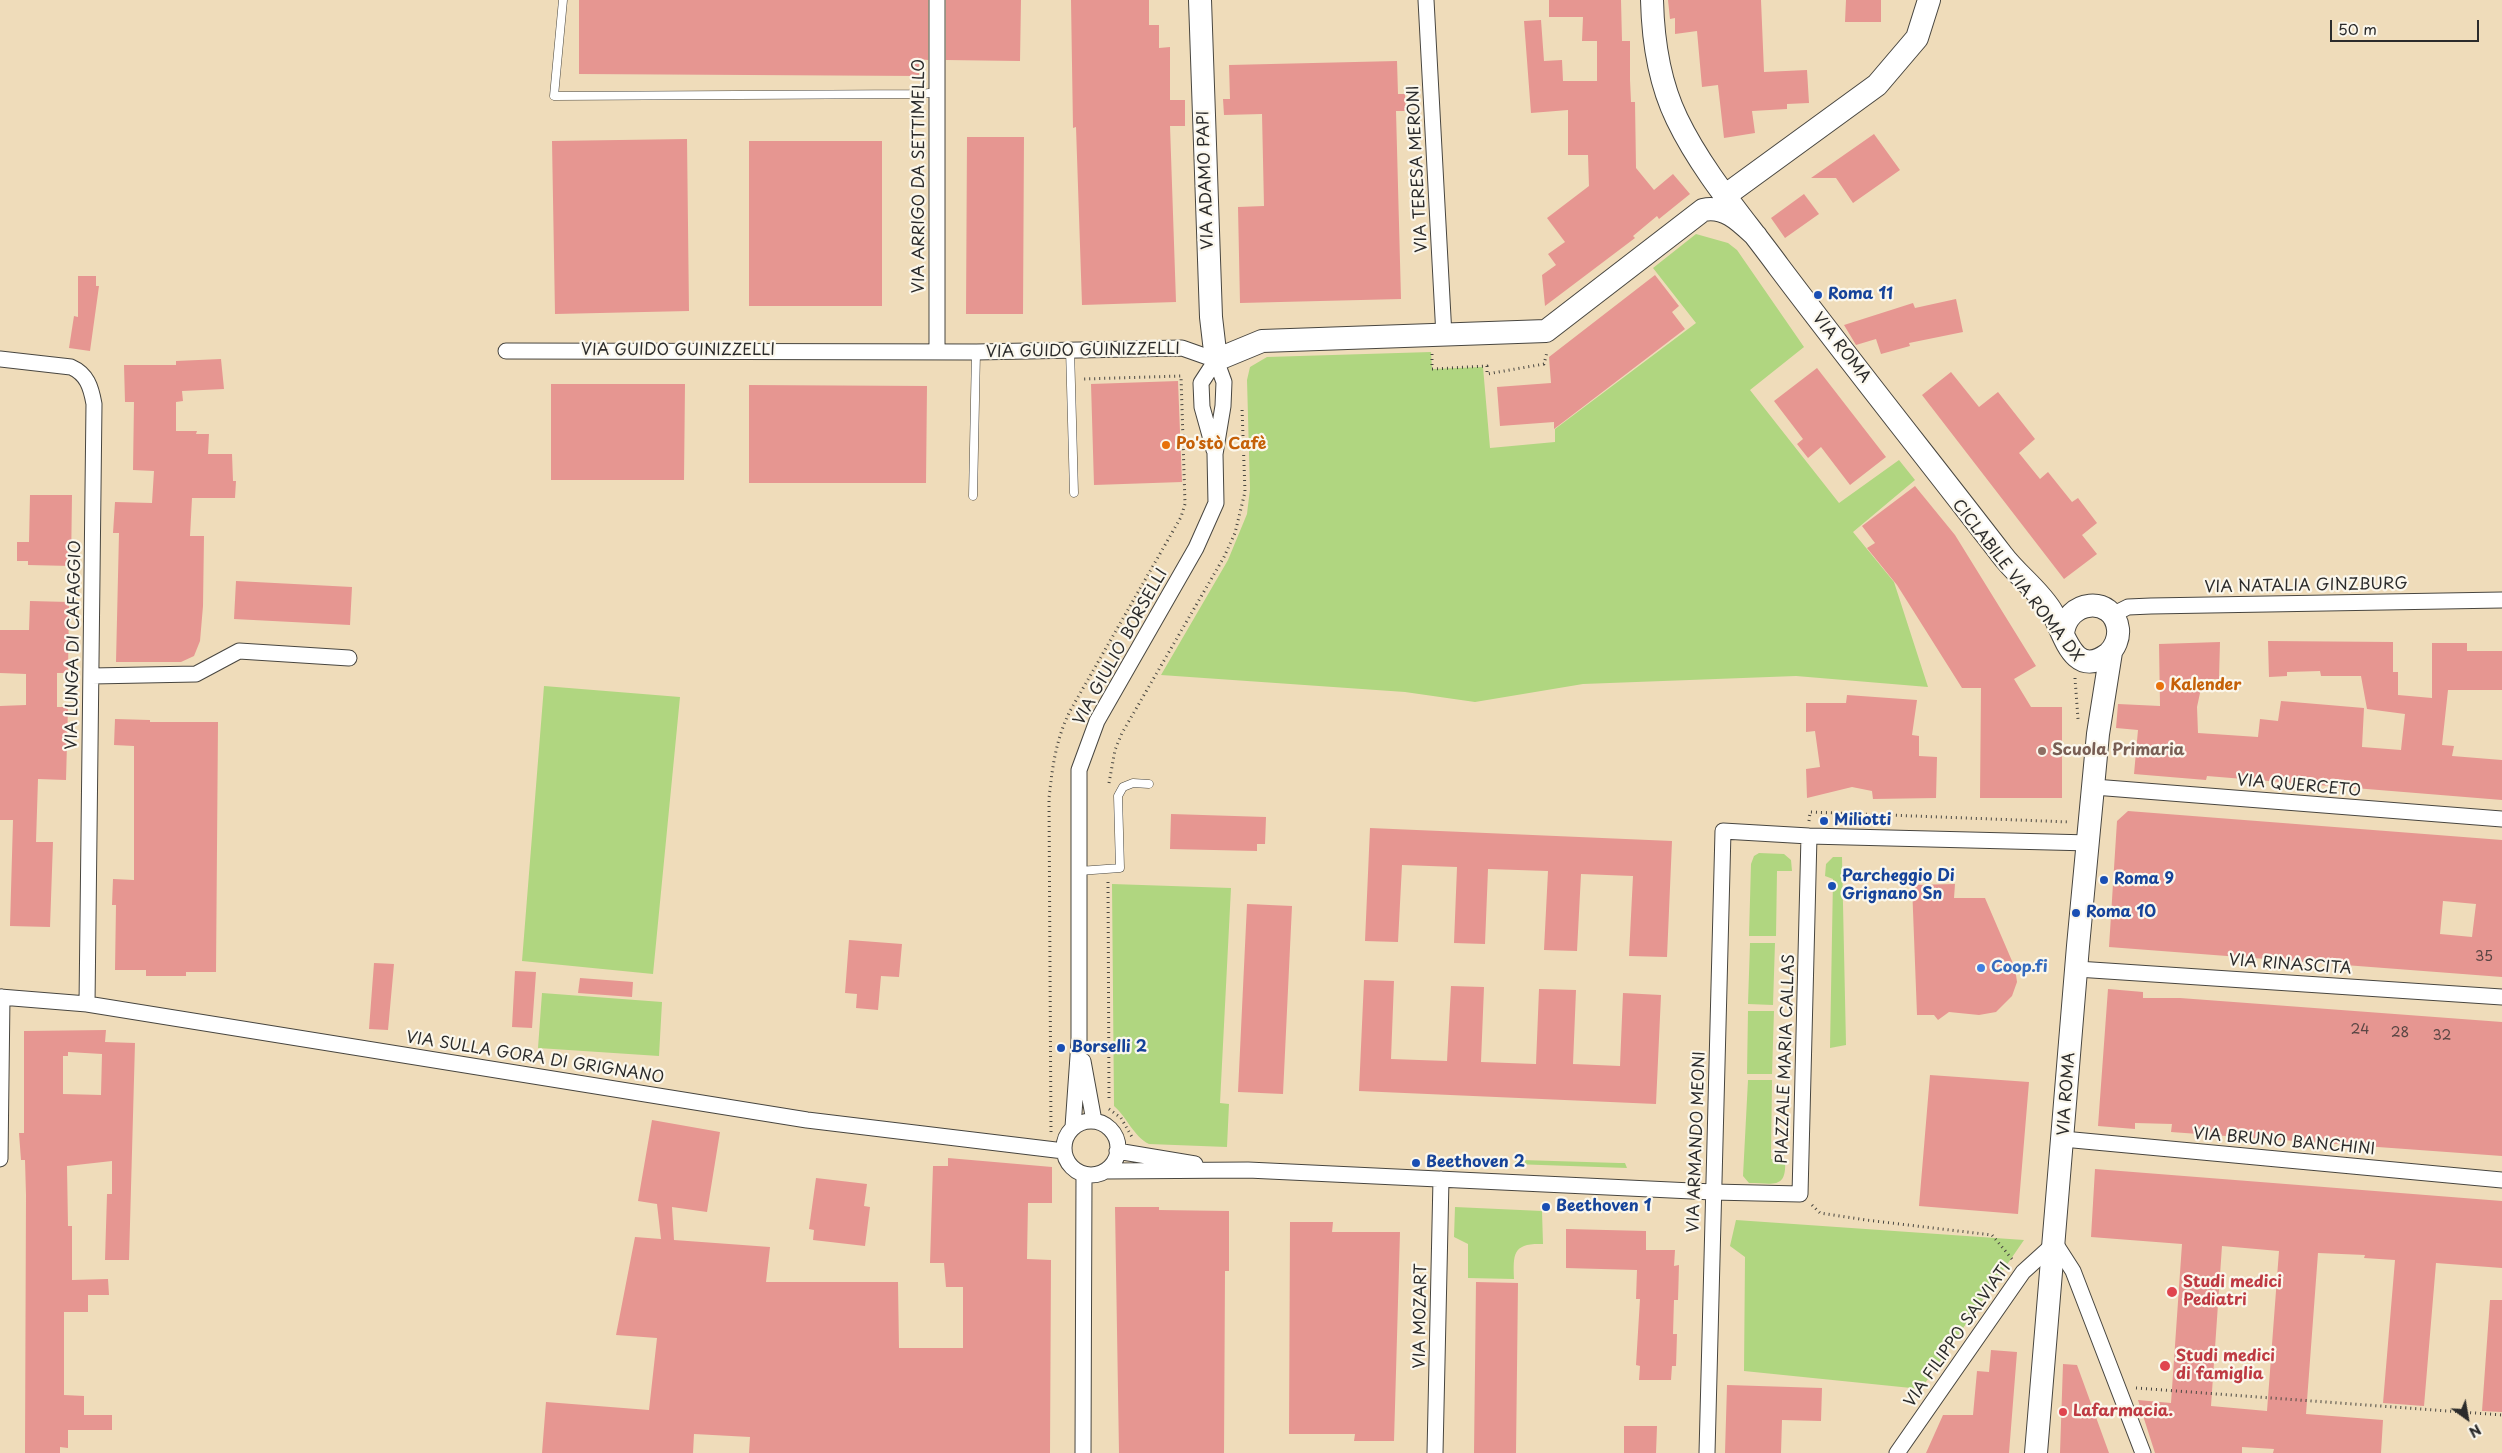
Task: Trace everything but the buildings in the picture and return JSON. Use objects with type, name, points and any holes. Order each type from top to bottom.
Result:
[{"type":"street","name":"VIA ARRIGO DA SETTIMELLO","points":[[937,0],[937,352]]},
{"type":"street","name":"VIA ADAMO PAPI","points":[[1204,0],[1211,317],[1216,360]]},
{"type":"street","name":"VIA TERESA MERONI","points":[[1426,0],[1438,342]]},
{"type":"street","name":"VIA ROMA","points":[[1652,0],[1653,27],[1661,78],[1676,119],[1699,160],[2005,560],[2038,594],[2052,612],[2069,650],[2093,686],[2098,734]]},
{"type":"street","points":[[1726,195],[1877,85],[1917,38],[1929,0]]},
{"type":"street","points":[[1216,360],[1262,341],[1438,342],[1546,331],[1703,210],[1709,201],[1711,192],[1699,160]]},
{"type":"street","points":[[1703,210],[1712,208],[1727,213],[1756,236]]},
{"type":"street","name":"VIA GUIDO GUINIZZELLI","points":[[506,351],[976,352],[1182,348],[1216,360]]},
{"type":"street","name":"VIA LUNGA DI CAFAGGIO","points":[[0,359],[71,366],[80,371],[91,390],[94,404],[87,1004]]},
{"type":"street","name":"VIA GIULIO BORSELLI","points":[[1215,454],[1202,406],[1201,383],[1216,360]]},
{"type":"street","name":"VIA GIULIO BORSELLI","points":[[1072,1127],[1079,1042],[1079,770],[1097,721],[1196,548],[1216,503],[1215,454],[1223,406],[1224,382],[1216,360]]},
{"type":"street","name":"VIA ROMA","points":[[2036,1453],[2055,1243],[2076,969],[2090,843],[2098,734],[2111,652],[2115,645],[2118,629],[2112,614],[2100,607],[2093,605],[2079,608],[2060,604],[2038,594]]},
{"type":"street","name":"VIA NATALIA GINZBURG","points":[[2112,614],[2128,607],[2151,606],[2502,600]]},
{"type":"street","points":[[2063,635],[2065,622],[2079,608]]},
{"type":"street","points":[[92,676],[196,674],[239,651],[349,658]]},
{"type":"street","points":[[2078,666],[2102,658],[2111,652]]},
{"type":"street","name":"VIA QUERCETO","points":[[2094,787],[2502,819]]},
{"type":"street","name":"VIA ARMANDO MEONI","points":[[1707,1453],[1723,831],[1809,836]]},
{"type":"street","points":[[1809,836],[2090,843]]},
{"type":"street","name":"PIAZZALE MARIA CALLAS","points":[[1800,1194],[1809,836]]},
{"type":"street","name":"VIA RINASCITA","points":[[2076,969],[2502,997]]},
{"type":"street","points":[[0,1159],[1,997]]},
{"type":"street","name":"VIA SULLA GORA DI GRIGNANO","points":[[1,997],[87,1004],[807,1120],[1064,1151]]},
{"type":"street","name":"VIA GIULIO BORSELLI","points":[[1079,1042],[1094,1121]]},
{"type":"street","points":[[1105,1171],[1112,1165],[1118,1151],[1114,1134],[1107,1127],[1094,1121],[1085,1121],[1072,1127],[1066,1138],[1064,1151],[1066,1160],[1073,1168],[1084,1174],[1094,1175],[1105,1171],[1231,1169],[1713,1192],[1800,1194]]},
{"type":"street","name":"VIA BRUNO BANCHINI","points":[[2063,1139],[2502,1180]]},
{"type":"street","points":[[1118,1151],[1231,1169]]},
{"type":"street","points":[[1083,1453],[1084,1174]]},
{"type":"street","name":"VIA MOZART","points":[[1436,1453],[1441,1179]]},
{"type":"street","points":[[2055,1243],[2073,1271],[2143,1453]]},
{"type":"street","name":"VIA FILIPPO SALVIATI","points":[[1897,1453],[2023,1272],[2055,1243]]},
{"type":"lane","points":[[563,0],[554,96],[911,94],[937,92]]},
{"type":"lane","points":[[1070,349],[1074,493]]},
{"type":"lane","points":[[973,496],[976,352]]},
{"type":"lane","points":[[1079,871],[1120,868],[1118,796],[1123,787],[1133,783],[1149,784]]},
{"type":"path","points":[[1438,342],[1432,369],[1487,366],[1487,374],[1544,364],[1548,348]]},
{"type":"path","points":[[1108,787],[1115,750],[1122,732],[1224,557],[1235,533],[1245,492],[1242,406]]},
{"type":"path","name":"CICLABILE VIA ROMA DX","points":[[2078,666],[2078,726]]},
{"type":"path","points":[[1809,836],[1810,812],[2073,822]]},
{"type":"path","points":[[1108,870],[1109,1110],[1121,1118],[1135,1143]]},
{"type":"path","points":[[1800,1194],[1820,1212],[1866,1220],[1992,1235],[2023,1272]]},
{"type":"path","points":[[2118,1387],[2287,1401],[2414,1407],[2502,1415]]},
{"type":"green space","points":[[1696,234],[1728,243],[1737,250],[1804,347],[1750,390],[1839,503],[1899,460],[1915,480],[1853,532],[1894,582],[1928,687],[1796,676],[1583,684],[1475,702],[1405,692],[1161,675],[1228,560],[1247,514],[1250,489],[1247,380],[1250,367],[1267,357],[1431,352],[1432,369],[1483,367],[1490,448],[1555,442],[1555,429],[1696,323],[1653,268]]},
{"type":"green space","points":[[544,686],[680,697],[653,974],[522,961]]},
{"type":"green space","points":[[1759,853],[1784,854],[1791,860],[1792,871],[1777,871],[1776,936],[1749,936],[1751,864],[1754,856]]},
{"type":"green space","points":[[1833,857],[1842,857],[1846,1045],[1830,1048],[1833,879],[1825,876],[1826,864]]},
{"type":"green space","points":[[1112,884],[1231,888],[1220,1103],[1229,1104],[1227,1147],[1149,1144],[1143,1141],[1114,1106]]},
{"type":"green space","points":[[1750,943],[1775,943],[1773,1005],[1748,1004]]},
{"type":"green space","points":[[542,993],[662,1002],[659,1056],[538,1048]]},
{"type":"green space","points":[[1748,1011],[1774,1011],[1772,1074],[1747,1074]]},
{"type":"green space","points":[[1748,1080],[1772,1080],[1771,1159],[1785,1160],[1784,1176],[1777,1183],[1749,1183],[1743,1176]]},
{"type":"green space","points":[[1521,1160],[1625,1163],[1627,1168],[1513,1164]]},
{"type":"green space","points":[[1455,1207],[1542,1211],[1543,1244],[1526,1245],[1517,1251],[1514,1262],[1514,1279],[1468,1278],[1468,1244],[1454,1237]]},
{"type":"green space","points":[[1736,1220],[2024,1240],[1921,1389],[1744,1371],[1745,1257],[1730,1246]]},
{"type":"place","name":"Roma 11","points":[[1818,295]]},
{"type":"place","name":"Po'stò Cafè","points":[[1166,445]]},
{"type":"place","name":"Kalender","points":[[2160,686]]},
{"type":"place","name":"Scuola Primaria","points":[[2042,751]]},
{"type":"place","name":"Miliotti","points":[[1824,821]]},
{"type":"place","name":"Roma 9","points":[[2104,880]]},
{"type":"place","name":"Parcheggio Di Grignano Sn","points":[[1832,886]]},
{"type":"place","name":"Roma 10","points":[[2076,913]]},
{"type":"place","name":"Coop.fi","points":[[1981,968]]},
{"type":"place","name":"Borselli 2","points":[[1061,1048]]},
{"type":"place","name":"Beethoven 2","points":[[1416,1163]]},
{"type":"place","name":"Beethoven 1","points":[[1546,1207]]},
{"type":"place","name":"Studi medici Pediatri","points":[[2172,1292]]},
{"type":"place","name":"Studi medici di famiglia","points":[[2165,1366]]},
{"type":"place","name":"Lafarmacia.","points":[[2063,1412]]}]
